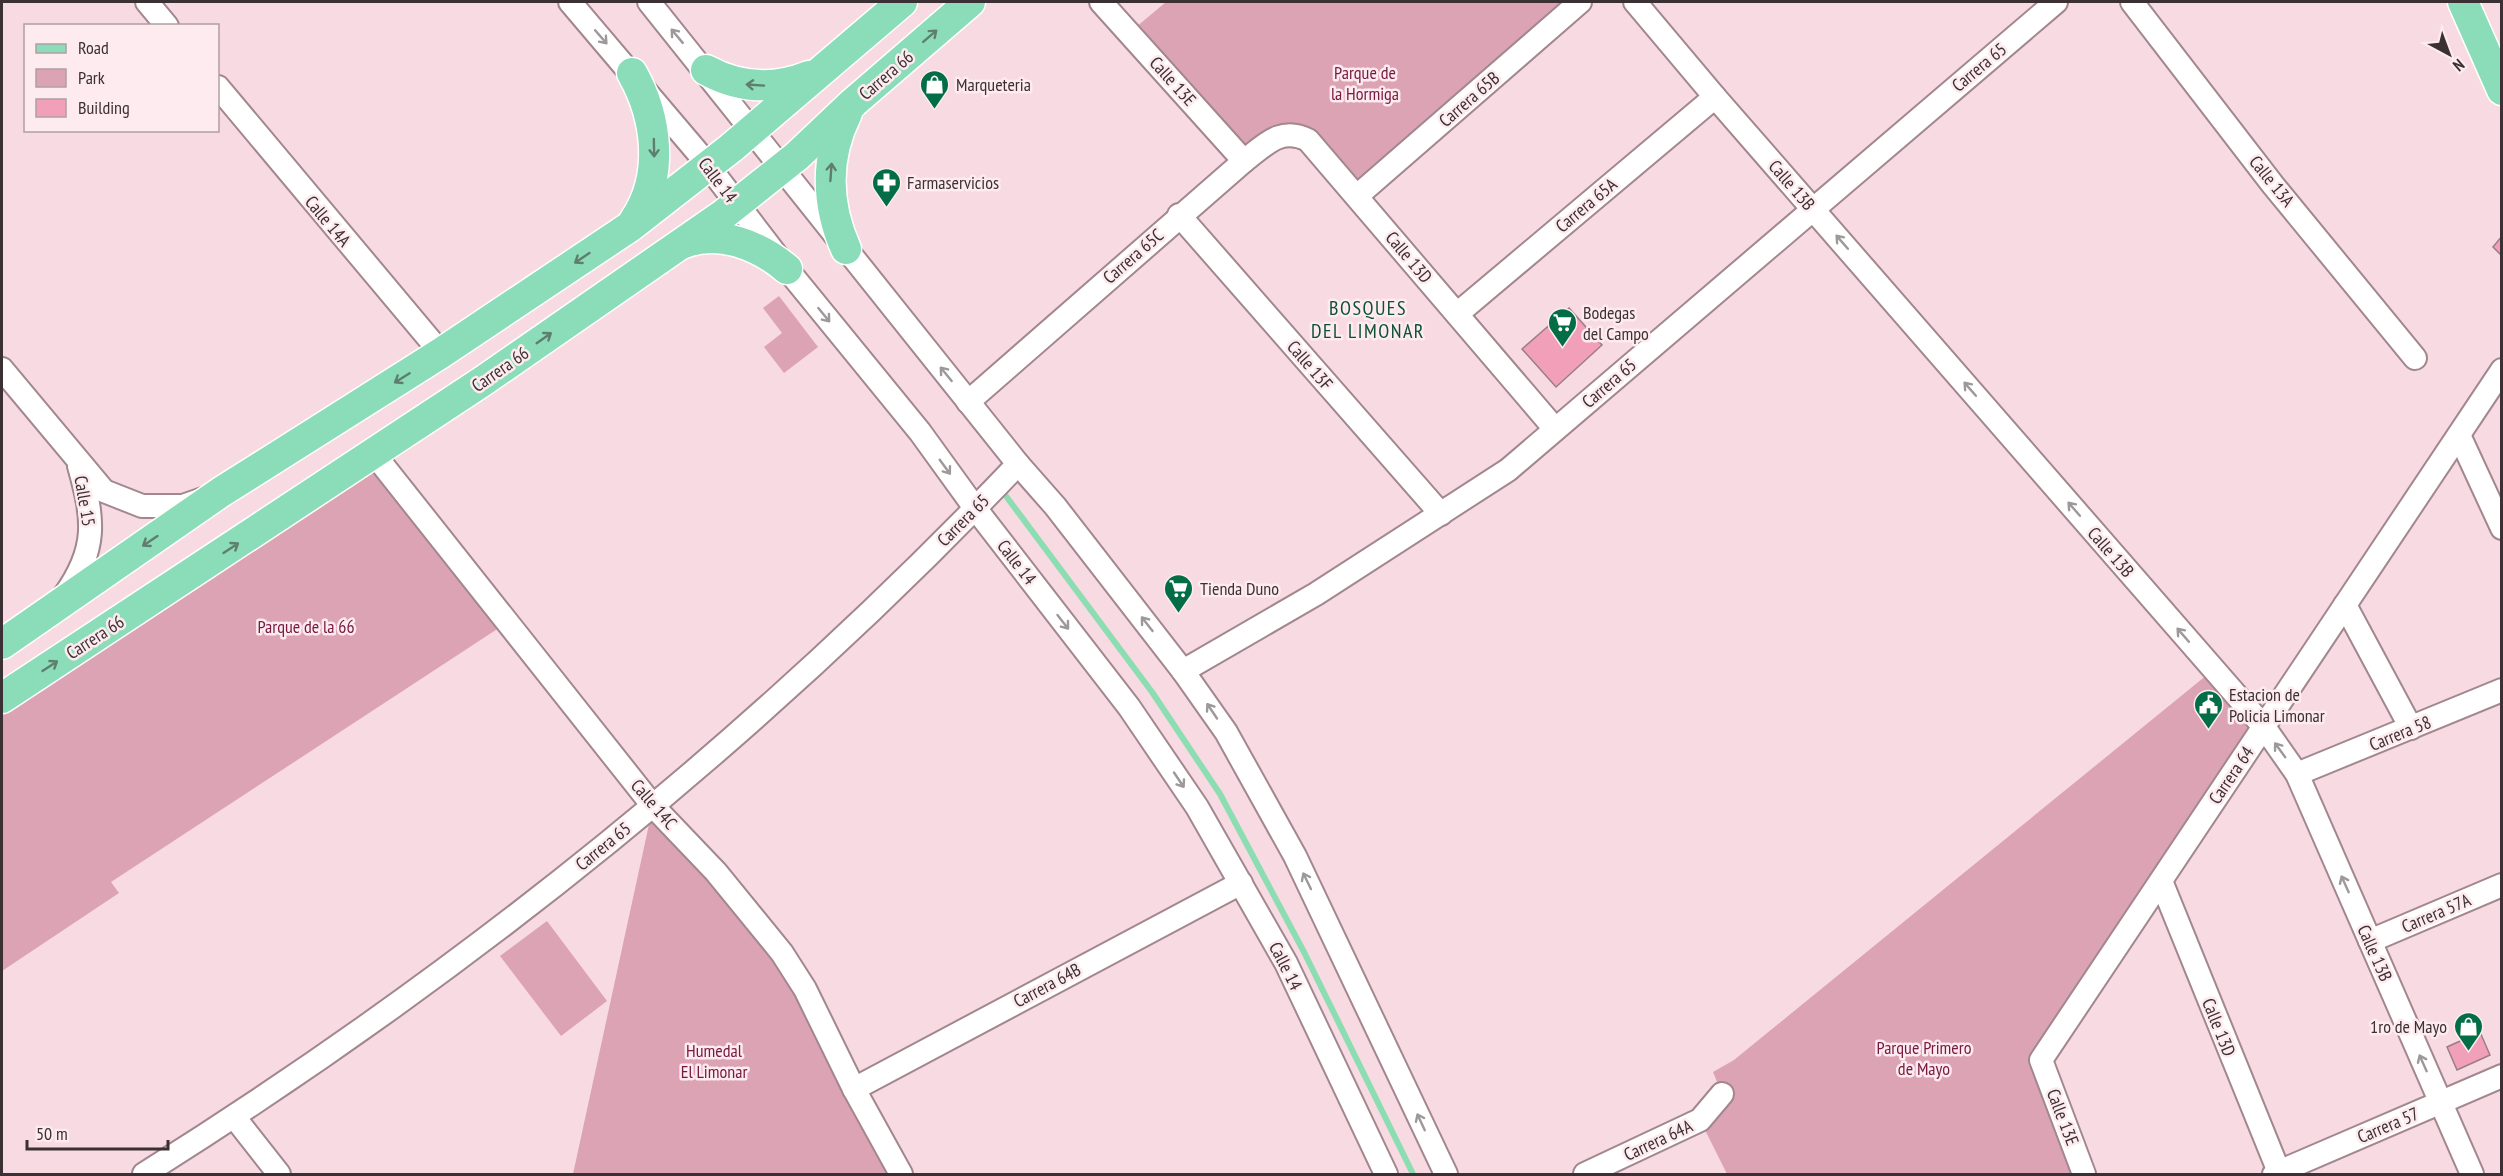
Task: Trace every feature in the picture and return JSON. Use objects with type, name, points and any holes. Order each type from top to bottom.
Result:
[{"type":"main road","points":[[2,644],[221,492],[441,353],[631,226],[753,129],[902,2]]},
{"type":"main road","name":"Carrera 66","points":[[2,698],[374,454],[736,205],[782,169],[854,102],[970,2]]},
{"type":"main road","points":[[2463,2],[2502,90]]},
{"type":"main road","points":[[706,70],[736,83],[769,86],[801,79],[829,62]]},
{"type":"main road","points":[[631,226],[649,189],[654,148],[649,109],[632,73]]},
{"type":"main road","points":[[846,249],[832,210],[830,168],[839,133],[854,102]]},
{"type":"main road","points":[[678,245],[700,239],[731,240],[762,251],[787,270]]},
{"type":"street","points":[[147,2],[165,24]]},
{"type":"street","name":"Calle 14","points":[[570,2],[708,166],[787,270],[920,432],[975,508],[1129,707],[1197,807],[1286,963],[1386,1174]]},
{"type":"street","points":[[649,2],[706,70],[968,402],[1055,506],[1183,671],[1226,732],[1295,856],[1446,1174]]},
{"type":"street","name":"Calle 13E","points":[[1101,2],[1244,160]]},
{"type":"street","name":"Carrera 65B","points":[[1357,196],[1581,2]]},
{"type":"street","name":"Calle 13B","points":[[1635,2],[1715,97],[2264,727],[2297,774],[2472,1174]]},
{"type":"street","name":"Carrera 65","points":[[1183,671],[1316,594],[1508,470],[2056,2]]},
{"type":"street","name":"Calle 13A","points":[[2132,2],[2273,184],[2415,358]]},
{"type":"street","name":"Calle 14A","points":[[219,88],[441,353]]},
{"type":"street","name":"Carrera 65A","points":[[1457,314],[1715,97]]},
{"type":"street","name":"Carrera 65C","points":[[968,402],[1244,160],[1281,136],[1296,134],[1308,140]]},
{"type":"street","name":"Calle 13D","points":[[1308,140],[1555,429]]},
{"type":"street","name":"Calle 13F","points":[[1179,215],[1441,514]]},
{"type":"street","name":"Calle 15","points":[[2,369],[77,462],[104,491],[142,506],[183,506],[221,492]]},
{"type":"street","name":"Carrera 64","points":[[2041,1060],[2502,370]]},
{"type":"street","points":[[2459,435],[2502,528]]},
{"type":"street","name":"Calle 14C","points":[[374,454],[653,806],[724,880],[782,953],[805,989],[854,1089],[901,1174]]},
{"type":"street","name":"Calle 15","points":[[59,603],[81,573],[91,536],[88,499],[77,462]]},
{"type":"street","name":"Carrera 65","points":[[144,1174],[235,1118],[474,948],[653,806],[781,694],[890,592],[1018,464]]},
{"type":"street","points":[[2345,605],[2411,728]]},
{"type":"street","name":"Carrera 58","points":[[2297,774],[2502,690]]},
{"type":"street","name":"Calle 13D","points":[[2161,881],[2276,1173]]},
{"type":"street","name":"Carrera 64B","points":[[854,1089],[1241,883]]},
{"type":"street","name":"Carrera 57A","points":[[2370,941],[2502,885]]},
{"type":"street","name":"Calle 13E","points":[[2041,1060],[2084,1174]]},
{"type":"street","name":"Carrera 57","points":[[2276,1173],[2502,1076]]},
{"type":"street","name":"Carrera 64A","points":[[1585,1174],[1700,1120],[1722,1094]]},
{"type":"street","points":[[235,1118],[279,1174]]},
{"type":"green space","name":"Parque de la Hormiga","points":[[1166,2],[1580,2],[1357,196],[1296,134],[1244,161],[1129,33]]},
{"type":"green space","points":[[779,296],[818,347],[784,373],[764,347],[782,333],[763,308]]},
{"type":"green space","name":"Parque de la 66","points":[[374,454],[508,622],[111,882],[119,893],[2,971],[2,698]]},
{"type":"green space","name":"Parque Primero de Mayo","points":[[2213,670],[2264,727],[2041,1060],[2084,1174],[1727,1174],[1700,1120],[1722,1094],[1713,1072],[1734,1060]]},
{"type":"green space","name":"Humedal El Limonar","points":[[653,806],[753,914],[901,1174],[573,1174]]},
{"type":"green space","points":[[547,921],[607,1001],[561,1036],[500,956]]},
{"type":"building","points":[[2502,236],[2502,256],[2493,247]]},
{"type":"building","name":"Bodegas del Campo","points":[[1569,308],[1602,345],[1556,387],[1522,349]]},
{"type":"building","name":"1ro de Mayo","points":[[2480,1032],[2490,1055],[2457,1070],[2447,1047]]},
{"type":"waterway","points":[[1000,488],[1152,692],[1220,794],[1304,952],[1413,1174]]},
{"type":"place","name":"Marqueteria","points":[[935,110]]},
{"type":"place","name":"Farmaservicios","points":[[886,208]]},
{"type":"place","name":"Bodegas del Campo","points":[[1562,348]]},
{"type":"place","name":"Tienda Duno","points":[[1179,614]]},
{"type":"place","name":"Estacion de Policia Limonar","points":[[2208,730]]},
{"type":"place","name":"1ro de Mayo","points":[[2468,1052]]},
{"type":"district","name":"BOSQUES DEL LIMONAR","points":[[1368,320]]}]
